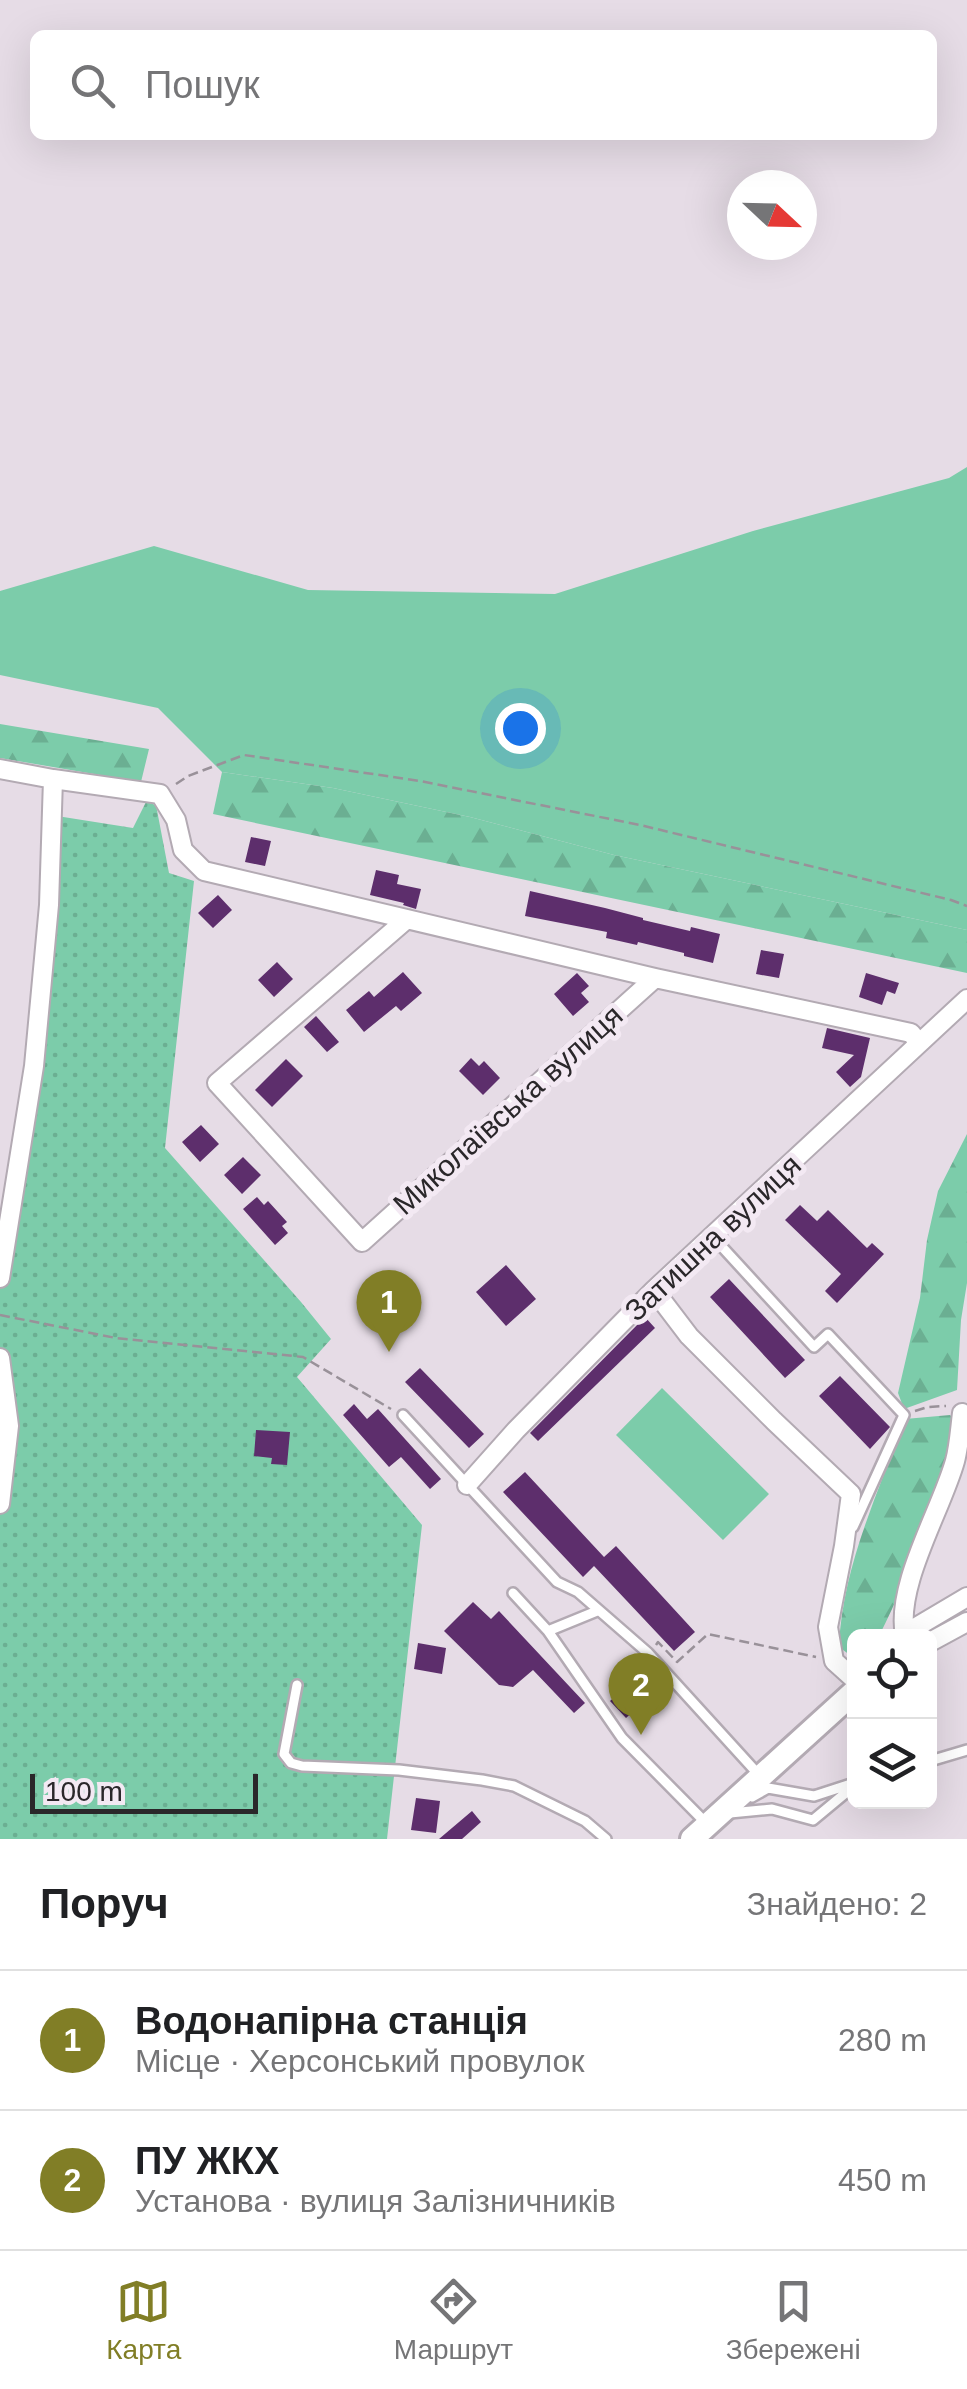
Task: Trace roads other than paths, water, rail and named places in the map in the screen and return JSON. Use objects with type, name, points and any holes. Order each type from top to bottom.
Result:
[{"type":"street","points":[[0,769],[160,794],[176,820],[182,850],[204,871],[655,978],[911,1033],[919,1043]]},
{"type":"street","points":[[0,1278],[34,1066],[50,904],[52,780]]},
{"type":"street","name":"Миколаївська вулиця","points":[[407,919],[217,1082],[362,1242],[655,978]]},
{"type":"street","name":"Затишна вулиця","points":[[467,1485],[654,1290],[967,999]]},
{"type":"street","points":[[654,1290],[689,1336],[851,1494],[828,1627],[834,1661],[847,1672]]},
{"type":"street","points":[[0,1358],[8,1426],[0,1504]]},
{"type":"street","points":[[904,1629],[912,1576],[961,1455],[962,1414]]},
{"type":"street","points":[[912,1629],[967,1597]]},
{"type":"street","points":[[937,1638],[967,1622]]},
{"type":"street","points":[[707,1826],[847,1698]]},
{"type":"lane","points":[[713,1238],[814,1347],[828,1334],[904,1415],[844,1546]]},
{"type":"lane","points":[[403,1416],[557,1582],[578,1592],[648,1654],[761,1777]]},
{"type":"lane","points":[[513,1594],[548,1631],[622,1738],[707,1826]]},
{"type":"lane","points":[[548,1631],[597,1611]]},
{"type":"lane","points":[[297,1685],[284,1754],[290,1763],[399,1770],[514,1786],[585,1822],[606,1839]]},
{"type":"lane","points":[[937,1759],[967,1750]]},
{"type":"lane","points":[[707,1826],[768,1788],[814,1796],[847,1786]]},
{"type":"lane","points":[[707,1826],[772,1810],[813,1820],[847,1790]]},
{"type":"place","name":"Водонапірна станція","points":[[389,1352]]},
{"type":"place","name":"ПУ ЖКХ","points":[[641,1735]]}]
